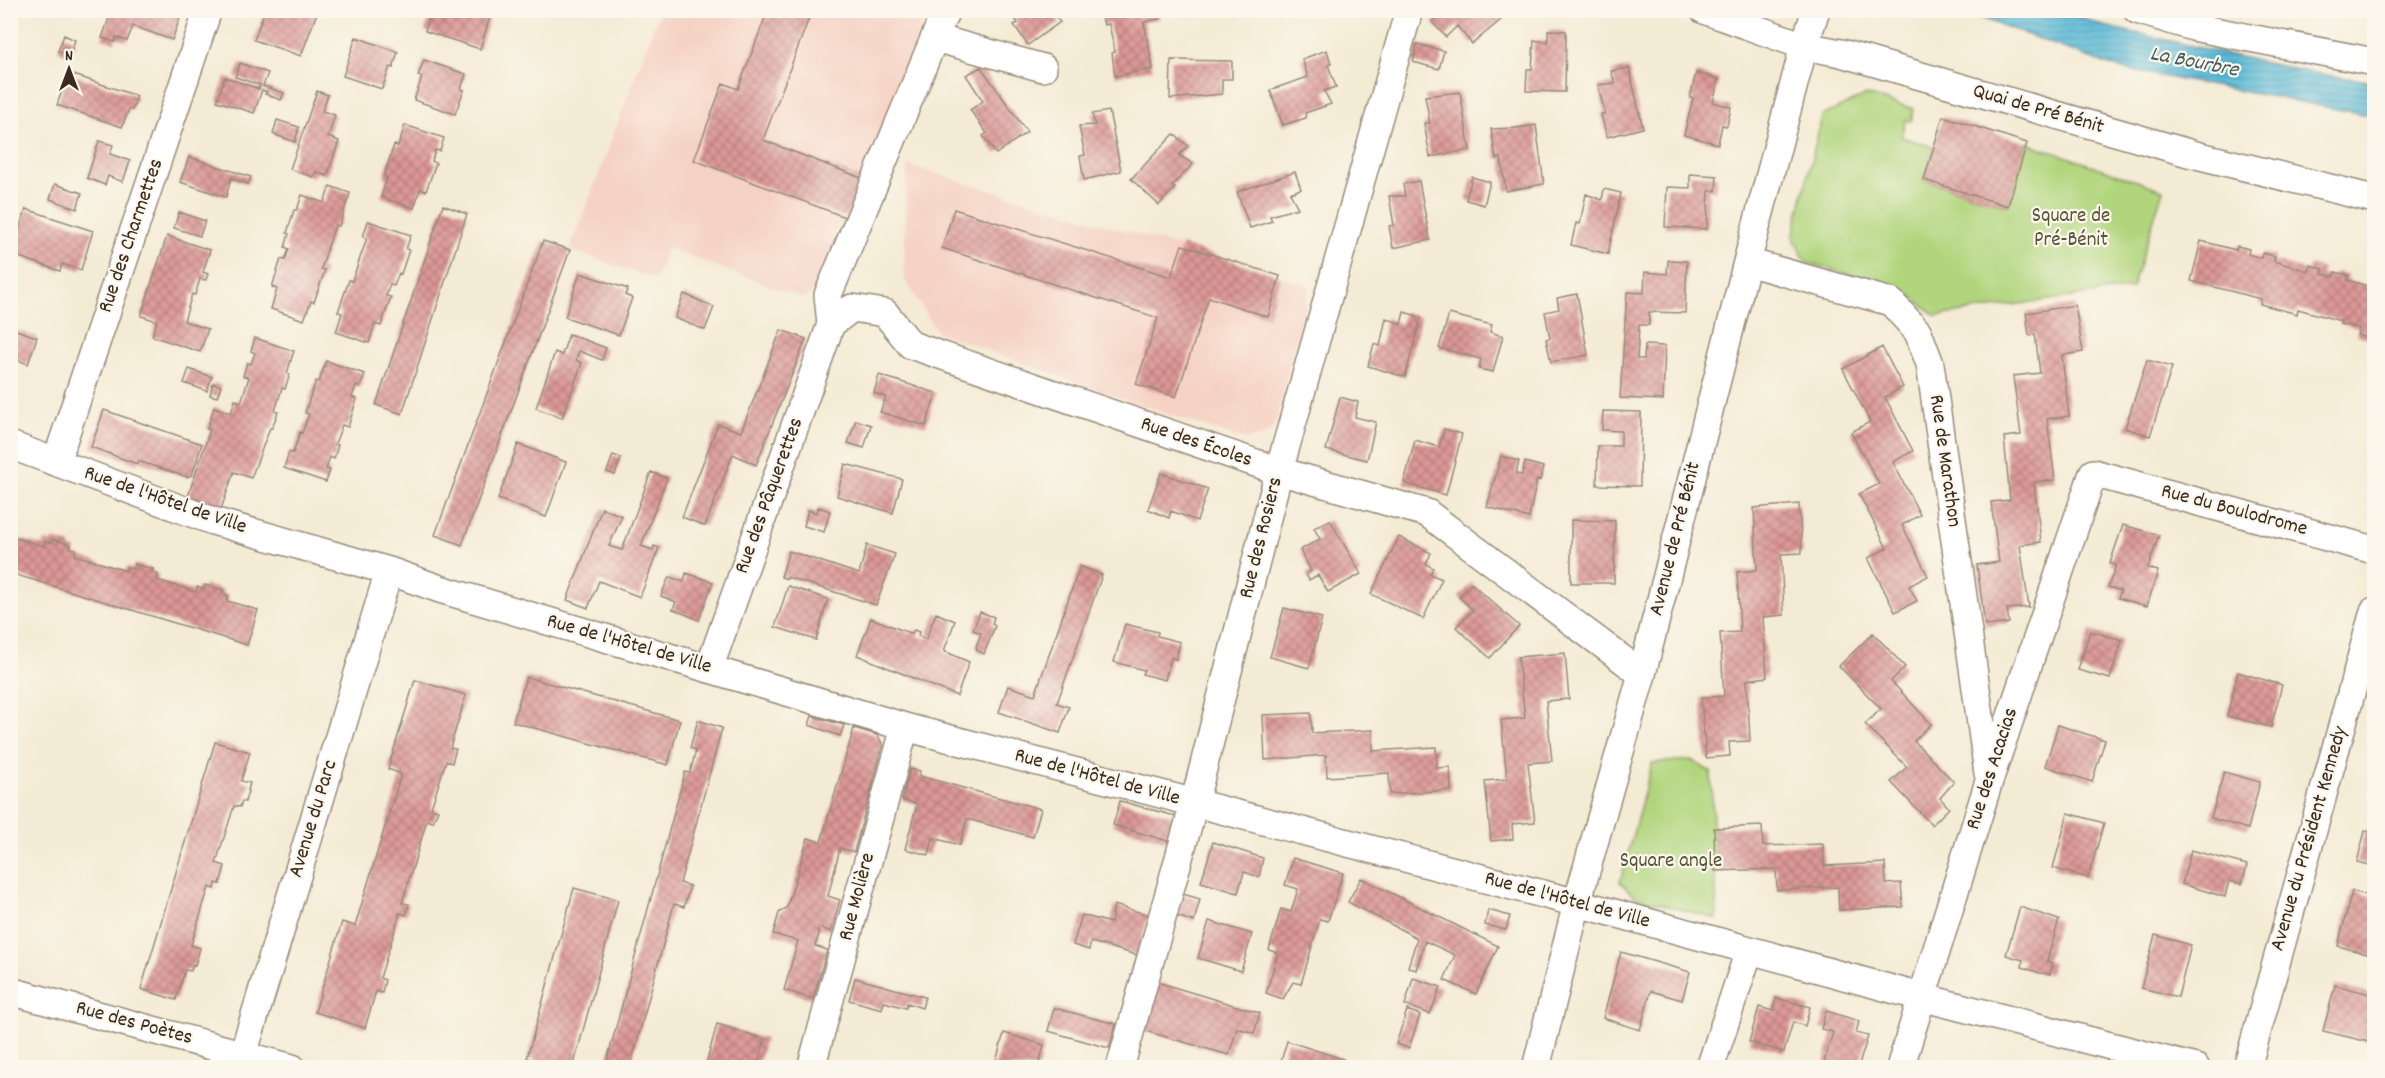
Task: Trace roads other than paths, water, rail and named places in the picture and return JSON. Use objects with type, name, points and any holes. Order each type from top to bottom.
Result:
[{"type":"street","name":"Rue des Charmettes","points":[[56,462],[208,10]]},
{"type":"street","points":[[831,324],[828,295],[946,10]]},
{"type":"street","name":"Rue des Rosiers","points":[[1120,1068],[1194,804],[1279,471],[1409,10]]},
{"type":"street","name":"Quai de Pré Bénit","points":[[1704,10],[1804,46],[1852,56],[2192,154],[2374,199]]},
{"type":"street","name":"Avenue de Pré Bénit","points":[[1536,1068],[1577,903],[1642,674],[1747,262],[1804,46],[1816,10]]},
{"type":"street","points":[[2137,10],[2193,27],[2374,62]]},
{"type":"street","points":[[935,38],[1043,68]]},
{"type":"street","name":"Rue de Marathon","points":[[1747,262],[1891,302],[1918,332],[1930,364],[1989,780]]},
{"type":"street","name":"Rue des Écoles","points":[[831,324],[852,308],[885,313],[911,345],[1279,471],[1427,513],[1642,674]]},
{"type":"street","name":"Rue des Pâquerettes","points":[[709,669],[831,324]]},
{"type":"street","name":"Rue de l'Hôtel de Ville","points":[[10,445],[213,521],[389,571],[440,589],[905,727],[2196,1068]]},
{"type":"street","name":"Rue des Acacias","points":[[1900,1068],[1989,780],[2093,472]]},
{"type":"street","name":"Rue du Boulodrome","points":[[2093,472],[2374,550]]},
{"type":"street","name":"Avenue du Parc","points":[[241,1060],[389,571]]},
{"type":"street","name":"Avenue du Président Kennedy","points":[[2247,1068],[2374,611]]},
{"type":"street","name":"Rue Molière","points":[[811,1068],[905,727]]},
{"type":"street","points":[[1710,1068],[1749,951]]},
{"type":"street","name":"Rue des Poètes","points":[[10,991],[241,1060],[292,1068]]},
{"type":"water","name":"La Bourbre","points":[[1962,11],[2068,11],[2100,25],[2307,72],[2374,82],[2374,116],[2118,68]]},
{"type":"park label","name":"Square de Pré-Bénit","points":[[2071,229]]},
{"type":"park label","name":"Square angle","points":[[1671,862]]}]
